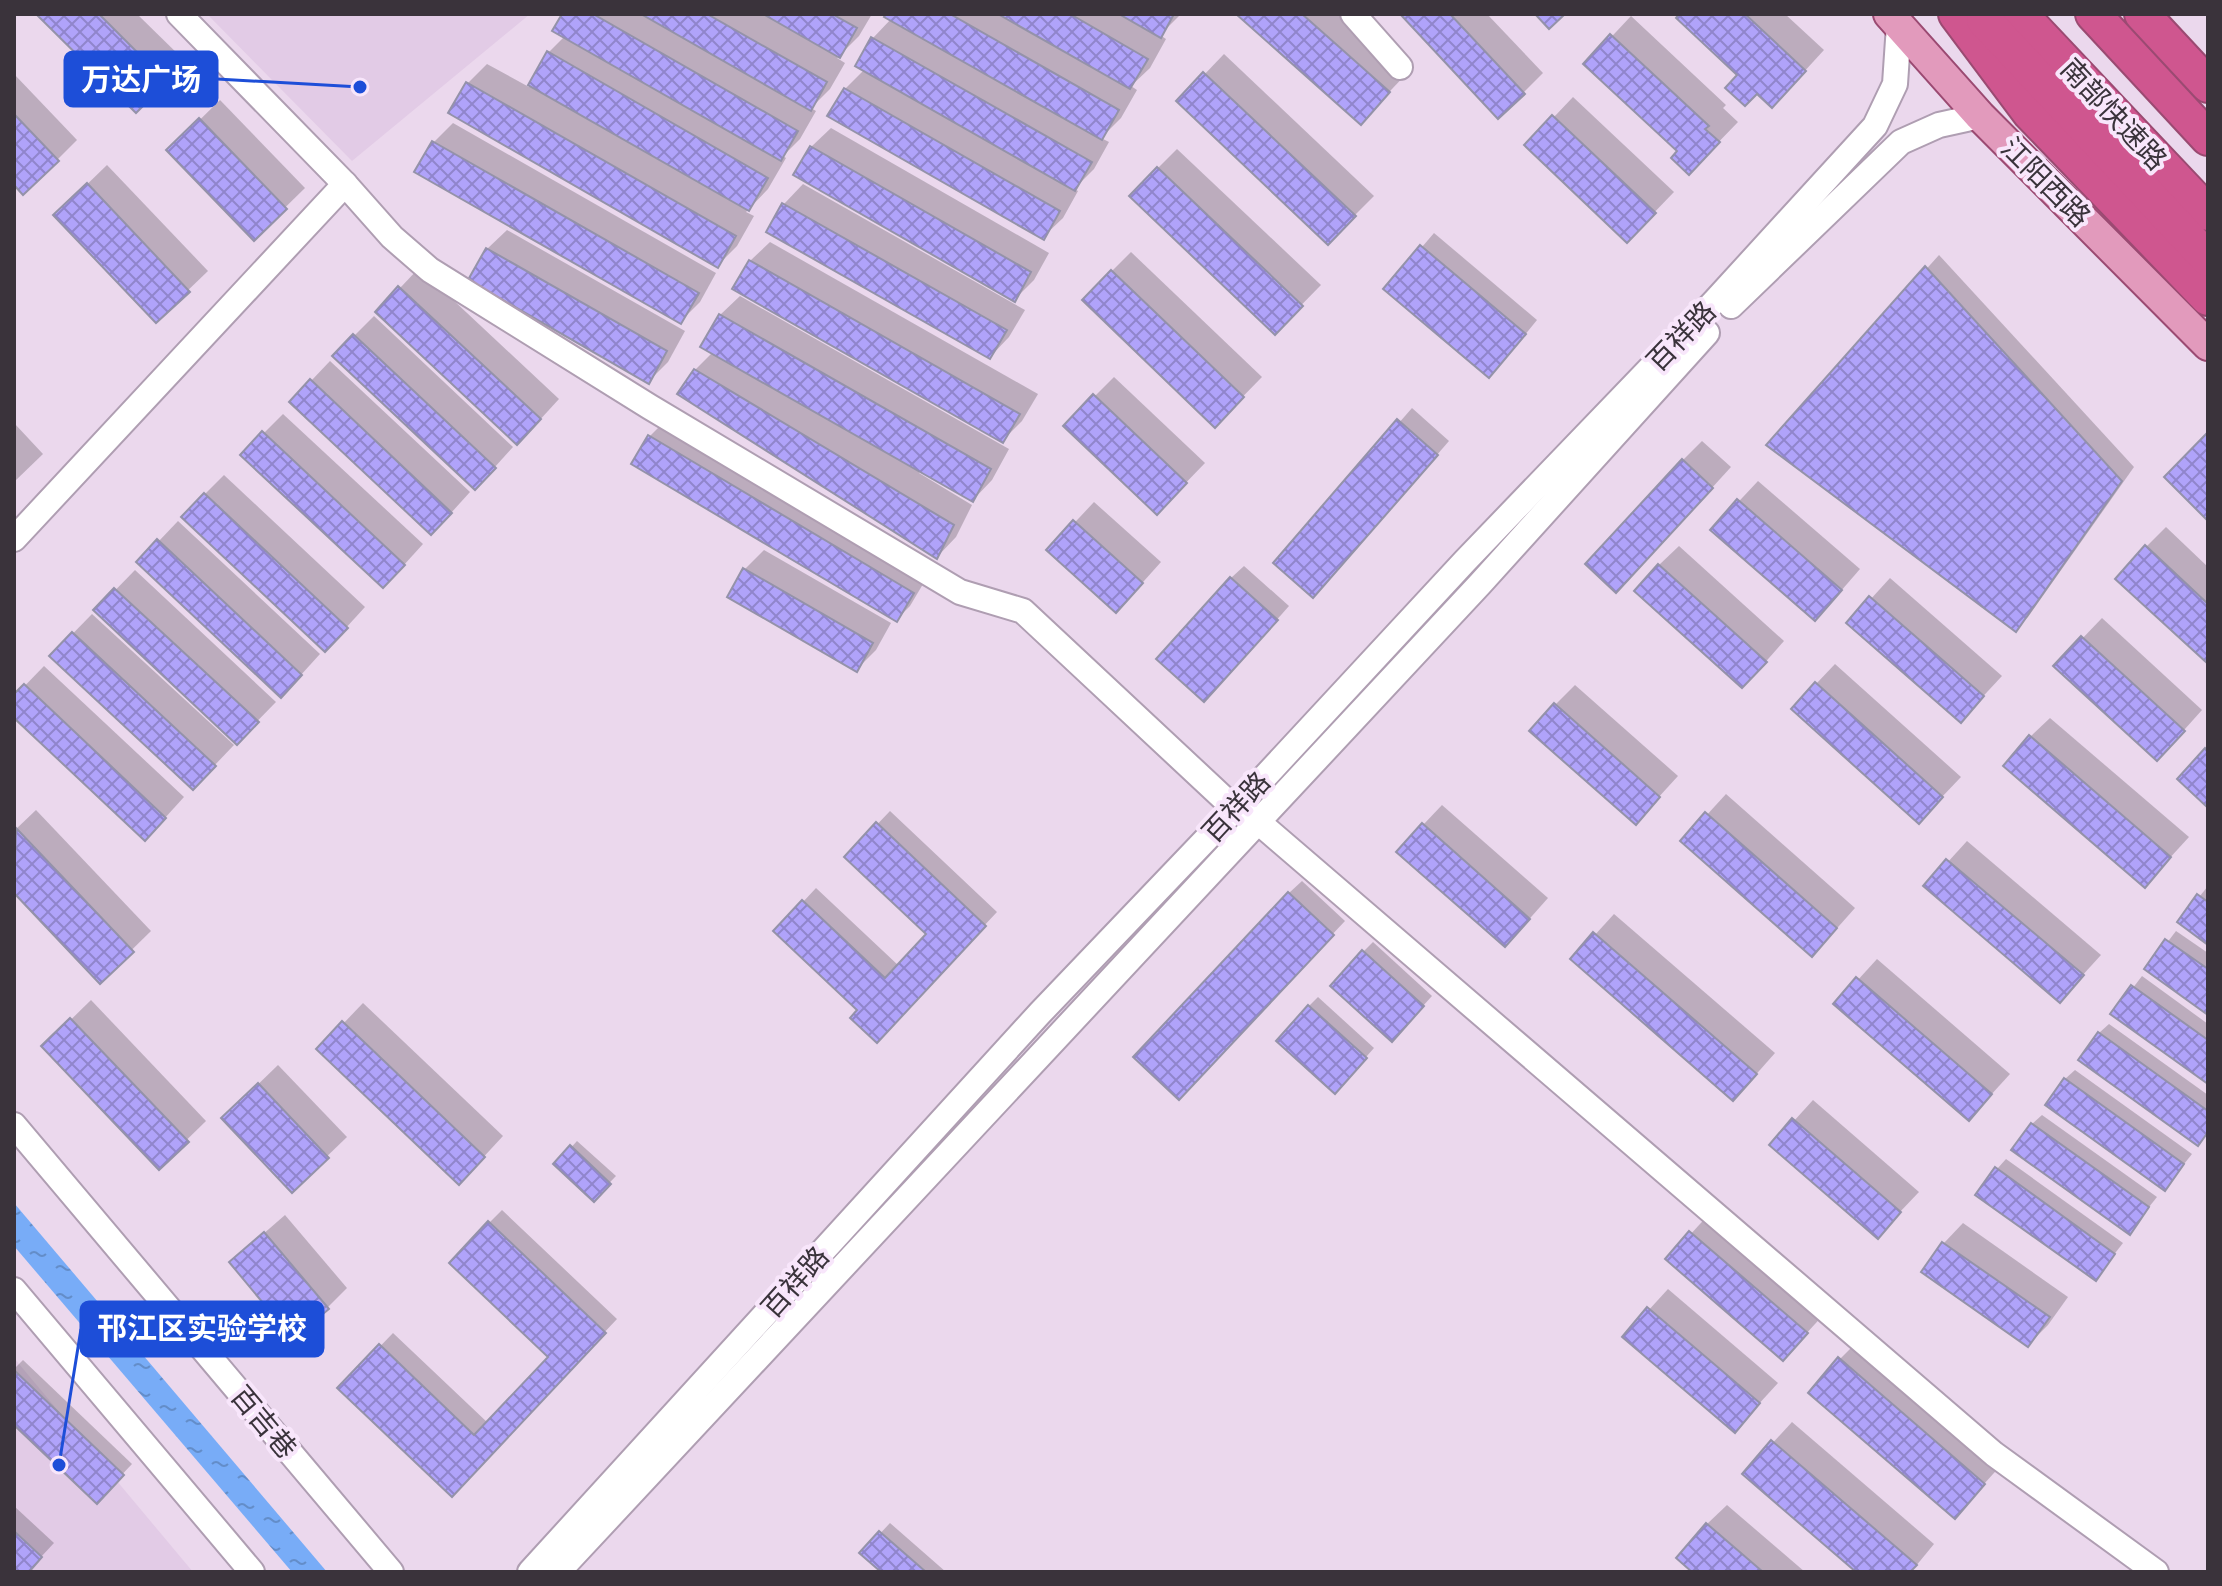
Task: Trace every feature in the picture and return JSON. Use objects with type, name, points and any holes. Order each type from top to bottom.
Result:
[{"type":"highway","points":[[1956,14],[2030,113],[2208,298]]},
{"type":"highway","points":[[1978,14],[2208,259]]},
{"type":"highway","name":"南部快速路","points":[[2020,14],[2208,213]]},
{"type":"highway","name":"南部快速路","points":[[2093,14],[2208,138]]},
{"type":"highway","points":[[2142,14],[2208,85]]},
{"type":"highway","points":[[2166,14],[2208,57]]},
{"type":"main road","name":"江阳西路","points":[[1894,19],[1980,116],[2208,345]]},
{"type":"street","points":[[179,14],[345,184],[392,237],[430,270],[650,407],[960,592],[1023,611],[1235,809],[1257,821],[1994,1454],[2156,1572]]},
{"type":"street","points":[[1353,14],[1400,67]]},
{"type":"street","name":"百祥路","points":[[530,1572],[1040,1013],[1465,561],[1714,302],[1875,126],[1895,84],[1894,19]]},
{"type":"street","name":"百祥路","points":[[558,1572],[1480,584],[1750,287],[1901,142],[1939,125],[1980,116]]},
{"type":"street","points":[[14,539],[345,184]]},
{"type":"street","name":"百吉巷","points":[[14,1125],[391,1572]]},
{"type":"street","points":[[14,1290],[252,1572]]},
{"type":"shaded area","points":[[207,14],[530,14],[352,161]]},
{"type":"shaded area","points":[[14,1358],[193,1572],[14,1572]]},
{"type":"water","points":[[14,1203],[327,1572],[292,1572],[14,1246]]},
{"type":"building","points":[[36,14],[99,14],[167,82],[136,113]]},
{"type":"building","points":[[562,14],[593,14],[798,131],[781,161],[552,31]]},
{"type":"building","points":[[641,14],[707,14],[827,82],[811,111]]},
{"type":"building","points":[[763,14],[832,14],[857,28],[840,58]]},
{"type":"building","points":[[886,14],[950,14],[1119,110],[1102,140],[884,17]]},
{"type":"building","points":[[998,14],[1070,14],[1148,59],[1130,89]]},
{"type":"building","points":[[1119,14],[1174,14],[1161,38]]},
{"type":"building","points":[[1236,14],[1302,14],[1390,92],[1361,125]]},
{"type":"building","points":[[1400,14],[1450,14],[1525,94],[1498,119]]},
{"type":"building","points":[[1535,14],[1565,14],[1549,29]]},
{"type":"building","points":[[1679,14],[1745,14],[1806,71],[1772,108],[1757,94],[1745,106],[1725,88],[1737,75],[1676,18]]},
{"type":"building","points":[[1610,34],[1709,126],[1705,129],[1720,142],[1689,175],[1671,158],[1677,151],[1583,64]]},
{"type":"building","points":[[871,37],[1092,162],[1075,191],[855,66]]},
{"type":"building","points":[[547,51],[768,178],[749,211],[528,85]]},
{"type":"building","points":[[1203,72],[1356,216],[1328,245],[1176,101]]},
{"type":"building","points":[[466,82],[736,236],[718,268],[448,113]]},
{"type":"building","points":[[844,88],[1060,211],[1044,240],[827,116]]},
{"type":"building","points":[[14,114],[59,161],[23,195],[14,185]]},
{"type":"building","points":[[1552,115],[1656,213],[1627,243],[1524,145]]},
{"type":"building","points":[[199,118],[287,209],[254,241],[166,150]]},
{"type":"building","points":[[432,141],[699,293],[681,324],[414,172]]},
{"type":"building","points":[[810,146],[1031,272],[1015,302],[793,175]]},
{"type":"building","points":[[1157,167],[1303,306],[1275,335],[1129,196]]},
{"type":"building","points":[[87,183],[190,292],[156,323],[53,215]]},
{"type":"building","points":[[782,203],[1007,330],[990,359],[766,232]]},
{"type":"building","points":[[1420,245],[1526,334],[1489,378],[1383,289]]},
{"type":"building","points":[[486,248],[667,351],[649,384],[468,280]]},
{"type":"building","points":[[749,260],[1020,414],[1003,443],[732,289]]},
{"type":"building","points":[[1925,266],[2122,481],[2016,632],[1766,445]]},
{"type":"building","points":[[1111,270],[1244,397],[1215,428],[1082,300]]},
{"type":"building","points":[[398,286],[541,419],[517,445],[375,312]]},
{"type":"building","points":[[719,314],[991,469],[973,502],[700,347]]},
{"type":"building","points":[[353,334],[496,468],[475,490],[332,356]]},
{"type":"building","points":[[694,369],[954,525],[937,559],[677,394]]},
{"type":"building","points":[[310,379],[452,513],[431,535],[289,402]]},
{"type":"building","points":[[1093,394],[1187,483],[1157,515],[1063,426]]},
{"type":"building","points":[[1397,419],[1438,455],[1313,598],[1273,563]]},
{"type":"building","points":[[262,431],[405,565],[383,588],[240,455]]},
{"type":"building","points":[[2208,432],[2208,521],[2164,477]]},
{"type":"building","points":[[648,435],[914,593],[897,622],[631,464]]},
{"type":"building","points":[[1682,459],[1713,488],[1616,593],[1585,564]]},
{"type":"building","points":[[204,493],[348,628],[325,652],[181,517]]},
{"type":"building","points":[[1737,499],[1842,590],[1815,621],[1710,530]]},
{"type":"building","points":[[1073,520],[1143,583],[1116,613],[1046,550]]},
{"type":"building","points":[[157,539],[302,675],[281,698],[136,562]]},
{"type":"building","points":[[2145,545],[2208,604],[2206,662],[2115,579]]},
{"type":"building","points":[[1658,564],[1767,662],[1742,688],[1634,591]]},
{"type":"building","points":[[743,568],[873,643],[857,672],[727,597]]},
{"type":"building","points":[[1230,577],[1278,620],[1204,702],[1156,659]]},
{"type":"building","points":[[114,588],[259,722],[237,745],[93,610]]},
{"type":"building","points":[[1869,596],[1984,696],[1961,723],[1846,623]]},
{"type":"building","points":[[72,632],[216,766],[193,790],[49,656]]},
{"type":"building","points":[[2081,636],[2185,731],[2157,761],[2053,666]]},
{"type":"building","points":[[1815,682],[1943,797],[1919,824],[1791,709]]},
{"type":"building","points":[[24,684],[166,818],[145,841],[14,718],[14,694]]},
{"type":"building","points":[[1554,703],[1660,797],[1636,825],[1529,731]]},
{"type":"building","points":[[2029,735],[2171,857],[2145,888],[2003,766]]},
{"type":"building","points":[[2205,748],[2208,751],[2208,808],[2177,779]]},
{"type":"building","points":[[1705,812],[1837,928],[1812,957],[1680,841]]},
{"type":"building","points":[[876,822],[986,926],[877,1043],[850,1018],[857,1010],[773,931],[802,900],[885,978],[926,934],[844,857]]},
{"type":"building","points":[[1422,823],[1530,919],[1505,947],[1396,852]]},
{"type":"building","points":[[16,828],[134,952],[100,984],[14,893]]},
{"type":"building","points":[[1946,859],[2084,975],[2060,1003],[1923,886]]},
{"type":"building","points":[[1288,892],[1334,935],[1179,1100],[1133,1057]]},
{"type":"building","points":[[2197,894],[2208,902],[2208,945],[2177,922]]},
{"type":"building","points":[[1593,932],[1757,1074],[1733,1101],[1570,959]]},
{"type":"building","points":[[2165,939],[2208,969],[2208,1015],[2144,969]]},
{"type":"building","points":[[1362,950],[1424,1006],[1392,1042],[1330,986]]},
{"type":"building","points":[[1856,977],[1992,1094],[1969,1121],[1833,1004]]},
{"type":"building","points":[[2131,985],[2208,1040],[2208,1084],[2110,1014]]},
{"type":"building","points":[[1308,1005],[1367,1058],[1335,1094],[1276,1041]]},
{"type":"building","points":[[70,1018],[189,1142],[159,1170],[41,1046]]},
{"type":"building","points":[[342,1021],[485,1157],[459,1185],[316,1049]]},
{"type":"building","points":[[2098,1032],[2208,1111],[2208,1132],[2198,1146],[2078,1060]]},
{"type":"building","points":[[2064,1078],[2184,1164],[2165,1191],[2045,1105]]},
{"type":"building","points":[[258,1083],[329,1158],[292,1193],[221,1118]]},
{"type":"building","points":[[1792,1118],[1901,1212],[1878,1239],[1769,1145]]},
{"type":"building","points":[[2031,1123],[2149,1207],[2130,1235],[2011,1150]]},
{"type":"building","points":[[570,1145],[611,1184],[594,1202],[553,1164]]},
{"type":"building","points":[[1995,1167],[2115,1254],[2096,1281],[1975,1195]]},
{"type":"building","points":[[488,1221],[606,1333],[452,1497],[337,1388],[379,1344],[474,1435],[548,1357],[449,1263]]},
{"type":"building","points":[[1689,1231],[1808,1333],[1783,1361],[1665,1259]]},
{"type":"building","points":[[264,1232],[329,1309],[293,1339],[229,1262]]},
{"type":"building","points":[[1942,1242],[2050,1317],[2028,1347],[1921,1272]]},
{"type":"building","points":[[1647,1307],[1760,1403],[1735,1433],[1622,1337]]},
{"type":"building","points":[[1838,1357],[1985,1484],[1955,1519],[1808,1393]]},
{"type":"building","points":[[14,1370],[124,1475],[97,1504],[14,1425]]},
{"type":"building","points":[[1771,1440],[1917,1565],[1910,1572],[1856,1572],[1742,1474]]},
{"type":"building","points":[[1706,1523],[1763,1572],[1692,1572],[1676,1558]]},
{"type":"building","points":[[14,1531],[42,1557],[29,1572],[14,1572]]},
{"type":"building","points":[[879,1531],[926,1572],[881,1572],[859,1553]]},
{"type":"place","name":"万达广场","points":[[360,87]]},
{"type":"place","name":"邗江区实验学校","points":[[59,1465]]}]
